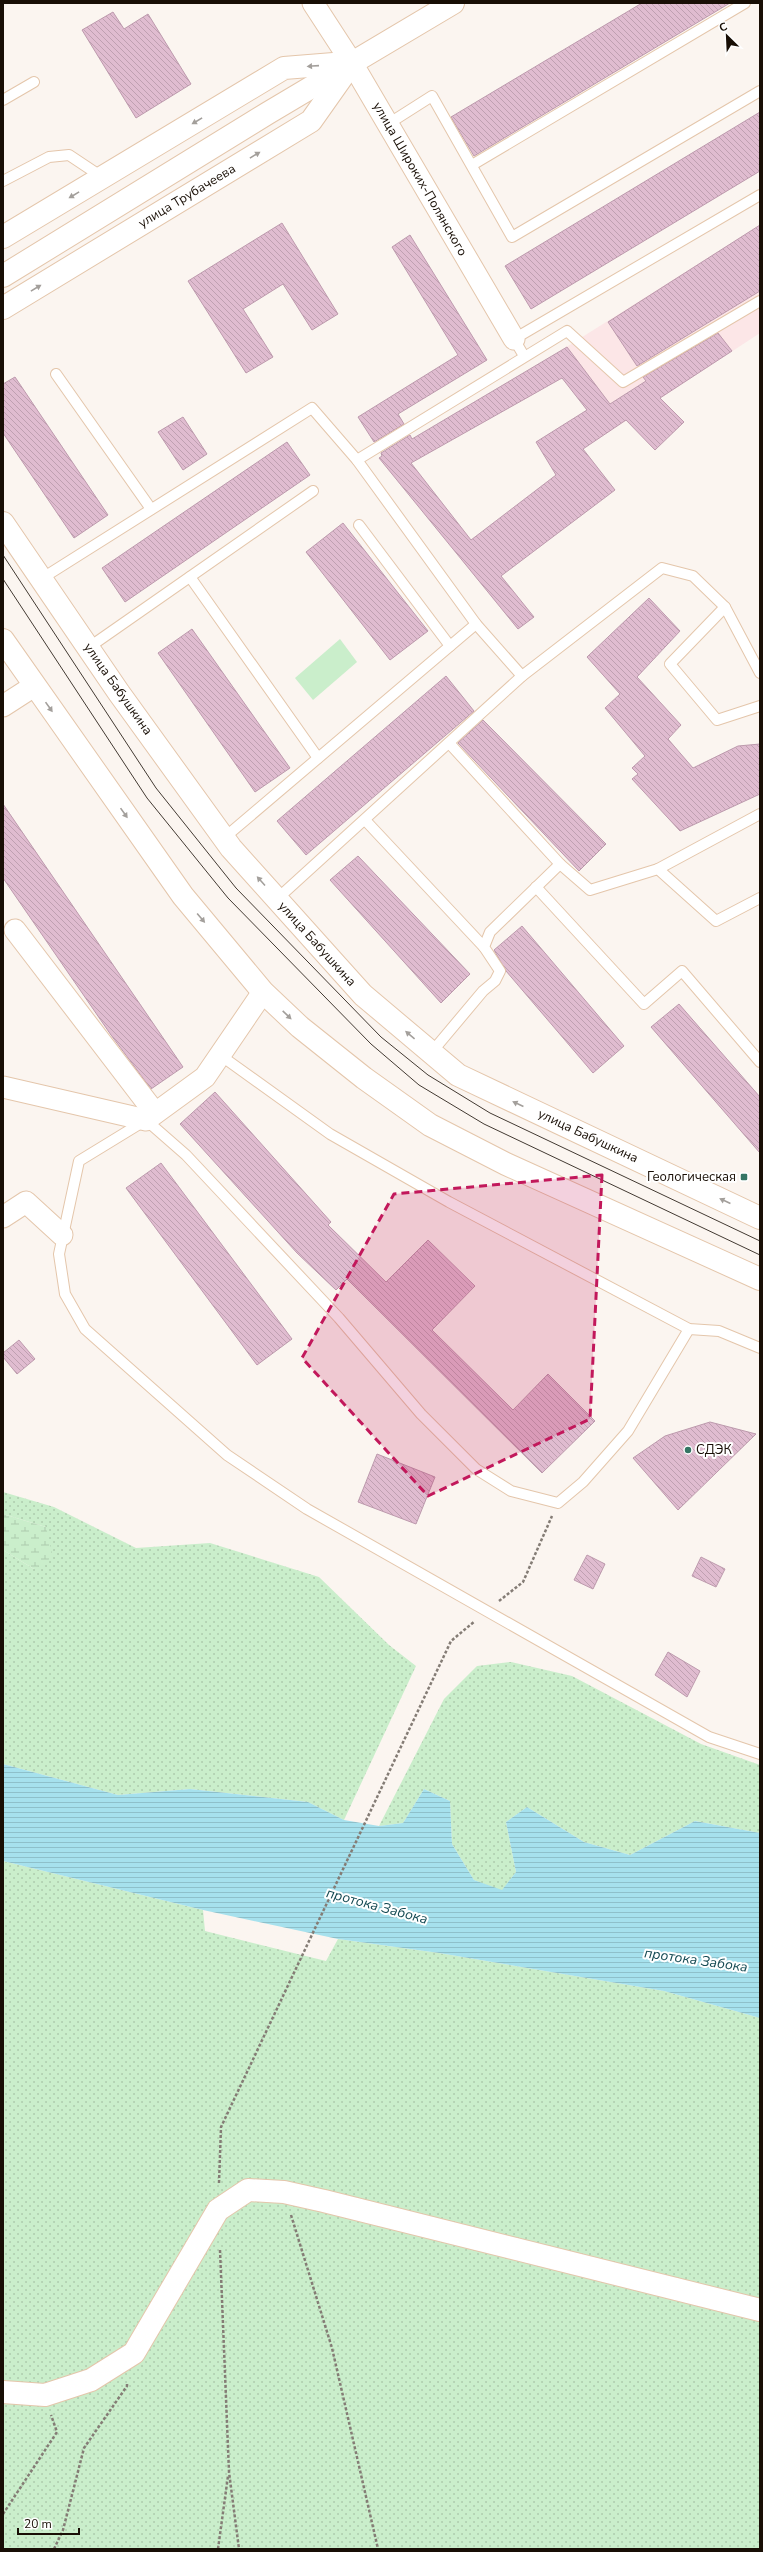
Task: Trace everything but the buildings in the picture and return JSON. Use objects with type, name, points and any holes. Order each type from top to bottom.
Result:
[{"type":"main road","name":"улица Трубачеева","points":[[3,276],[268,113],[453,3]]},
{"type":"main road","name":"улица Трубачеева","points":[[3,237],[284,68],[352,63]]},
{"type":"main road","name":"улица Трубачеева","points":[[3,308],[311,121],[352,63]]},
{"type":"main road","name":"улица Бабушкина","points":[[3,523],[88,648],[224,838],[363,994],[458,1076],[760,1218]]},
{"type":"main road","points":[[3,640],[183,896],[263,992],[305,1032],[364,1078],[430,1125],[513,1167],[760,1279]]},
{"type":"main road","points":[[3,2392],[45,2395],[91,2380],[134,2353],[218,2210],[248,2190],[284,2192],[760,2310]]},
{"type":"street","name":"улица Широких-Полянского","points":[[313,3],[352,63],[519,348]]},
{"type":"street","points":[[3,706],[34,686]]},
{"type":"street","points":[[15,930],[150,1116]]},
{"type":"street","points":[[3,1087],[150,1116],[205,1077],[263,992]]},
{"type":"street","points":[[3,1217],[26,1202],[62,1235]]},
{"type":"lane","points":[[472,165],[744,3]]},
{"type":"lane","points":[[3,100],[34,82]]},
{"type":"lane","points":[[388,124],[432,96],[512,237],[760,91]]},
{"type":"lane","points":[[3,181],[48,158],[69,155],[103,178]]},
{"type":"lane","points":[[356,460],[519,348],[760,196]]},
{"type":"lane","points":[[519,348],[567,331],[623,382],[760,301]]},
{"type":"lane","points":[[746,309],[760,306]]},
{"type":"lane","points":[[56,374],[151,510]]},
{"type":"lane","points":[[41,579],[312,408],[356,460],[476,624],[522,676]]},
{"type":"lane","points":[[88,648],[313,491]]},
{"type":"lane","points":[[359,525],[450,646]]},
{"type":"lane","points":[[277,899],[522,676],[662,568],[692,576],[725,607],[760,673]]},
{"type":"lane","points":[[190,577],[318,758]]},
{"type":"lane","points":[[725,607],[670,664],[717,720],[760,706]]},
{"type":"lane","points":[[224,838],[476,624]]},
{"type":"lane","points":[[448,743],[560,864],[590,890],[658,869],[760,814]]},
{"type":"lane","points":[[365,820],[484,947],[500,971],[496,981],[484,991],[431,1053]]},
{"type":"lane","points":[[484,947],[490,932],[560,864]]},
{"type":"lane","points":[[658,869],[716,922],[760,898]]},
{"type":"lane","points":[[536,887],[644,1004],[682,972],[760,1062]]},
{"type":"lane","points":[[220,1055],[330,1134],[449,1202],[689,1329],[719,1331],[760,1348]]},
{"type":"lane","points":[[689,1329],[628,1431],[583,1482],[558,1502],[511,1491],[476,1469],[421,1414],[339,1318],[150,1116],[79,1161],[59,1254],[65,1294],[86,1329],[227,1455],[307,1509],[709,1737],[760,1754]]},
{"type":"path","points":[[218,2210],[221,2127],[451,1641],[523,1582],[558,1502]]},
{"type":"path","points":[[284,2192],[332,2348],[378,2549]]},
{"type":"path","points":[[220,2241],[229,2472],[239,2549]]},
{"type":"path","points":[[54,2549],[63,2530],[84,2448],[127,2386],[124,2359]]},
{"type":"path","points":[[3,2514],[57,2432],[45,2395]]},
{"type":"path","points":[[218,2549],[229,2472]]},
{"type":"highlighted area","points":[[602,1175],[590,1419],[428,1496],[302,1358],[394,1194]]},
{"type":"shaded area","points":[[760,225],[760,333],[606,434],[549,358]]},
{"type":"green space","points":[[340,639],[357,662],[313,700],[295,678]]},
{"type":"green space","points":[[3,1492],[54,1507],[136,1548],[210,1543],[319,1577],[389,1645],[416,1666],[344,1820],[308,1802],[190,1789],[118,1795],[3,1764],[3,1550],[34,1569],[46,1527],[3,1514]]},
{"type":"green space","points":[[3,1514],[46,1527],[53,1557],[34,1569],[3,1550]]},
{"type":"green space","points":[[511,1662],[572,1676],[701,1744],[760,1765],[760,1833],[695,1821],[630,1855],[584,1842],[527,1807],[506,1822],[516,1872],[502,1891],[474,1880],[452,1844],[450,1801],[424,1789],[403,1823],[379,1826],[444,1699],[477,1666]]},
{"type":"green space","points":[[3,1861],[203,1910],[205,1931],[326,1961],[338,1939],[439,1953],[664,1991],[760,2018],[760,2549],[3,2549]]},
{"type":"water","name":"протока Забока","points":[[3,1764],[118,1795],[190,1789],[308,1802],[344,1820],[379,1826],[403,1823],[424,1789],[450,1801],[452,1844],[474,1880],[502,1890],[516,1872],[506,1822],[527,1807],[584,1842],[630,1855],[695,1821],[760,1833],[760,2018],[664,1991],[439,1953],[338,1939],[203,1910],[3,1861]]},
{"type":"tram line","points":[[3,555],[156,788],[236,888],[381,1037],[428,1075],[490,1113],[760,1241]]},
{"type":"tram line","points":[[3,579],[147,798],[228,898],[371,1044],[419,1085],[484,1124],[760,1255]]},
{"type":"place","name":"Геологическая","points":[[744,1177]]},
{"type":"place","name":"СДЭК","points":[[688,1450]]}]
